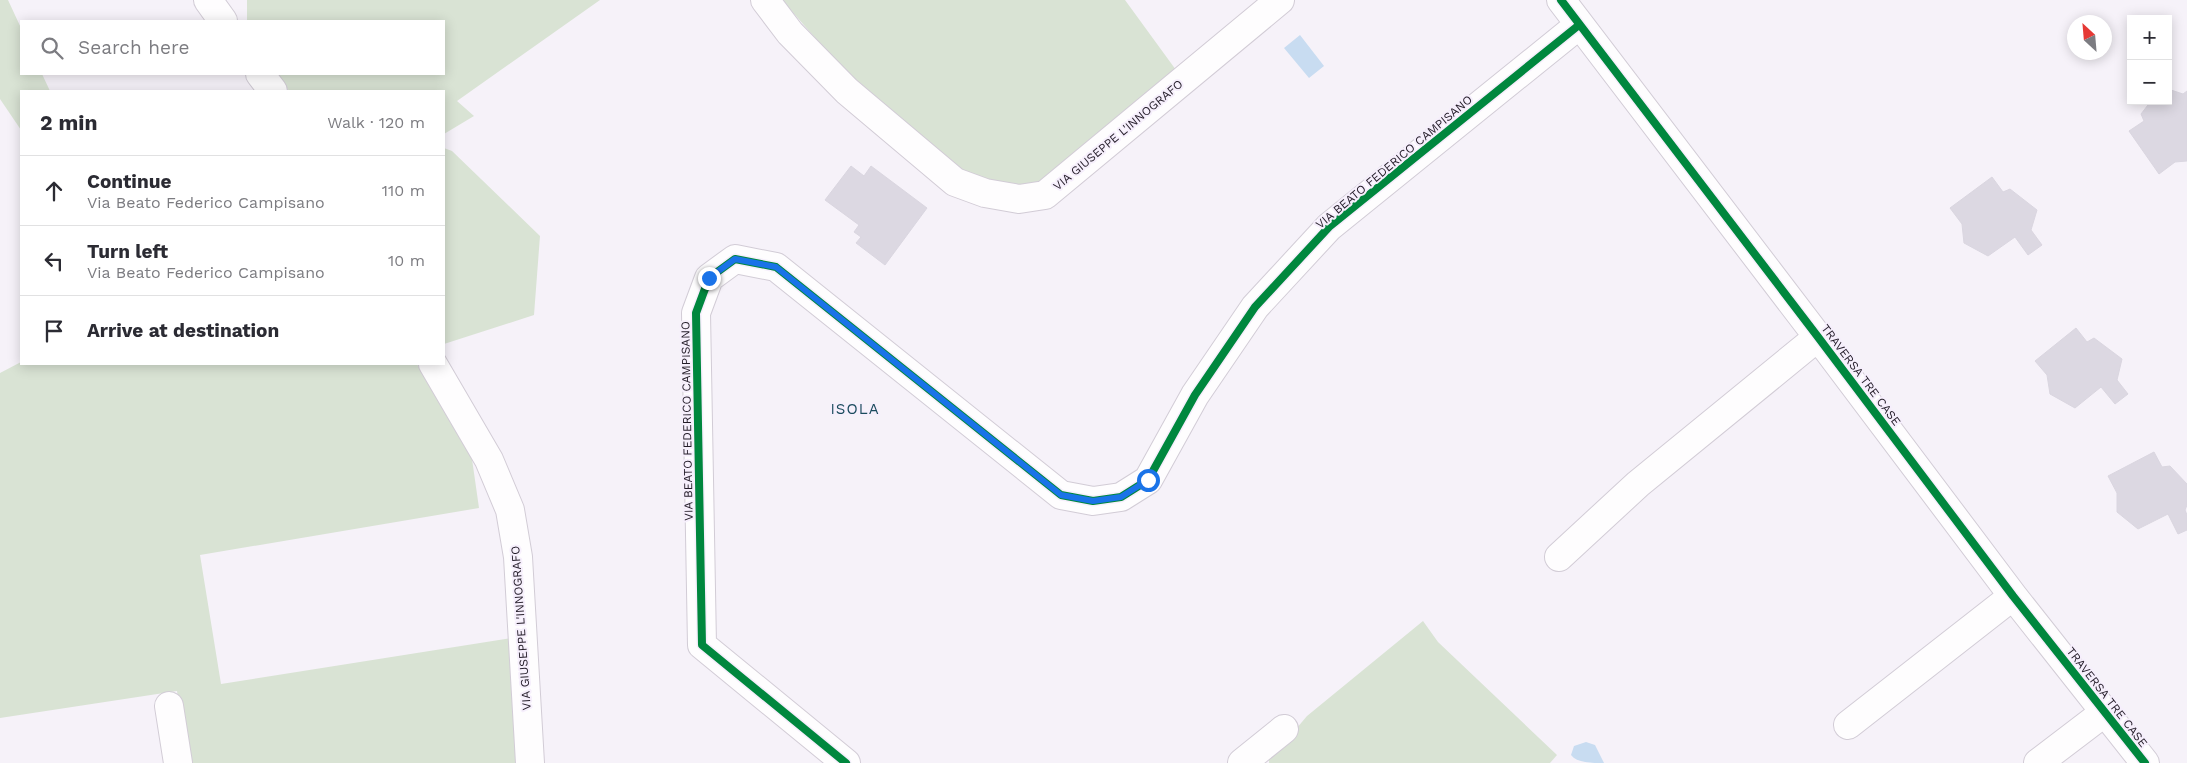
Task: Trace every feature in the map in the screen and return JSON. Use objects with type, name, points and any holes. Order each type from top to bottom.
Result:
[{"type":"street","points":[[208,0],[222,20]]},
{"type":"street","name":"VIA GIUSEPPE L'INNOGRAFO","points":[[765,0],[790,33],[847,91],[955,182],[985,193],[1019,199],[1045,195],[1280,0]]},
{"type":"street","name":"TRAVERSA TRE CASE","points":[[1561,0],[1818,336],[2013,596],[2144,763]]},
{"type":"street","name":"VIA BEATO FEDERICO CAMPISANO","points":[[846,763],[702,645],[696,313],[709,278],[735,259],[776,267],[1061,495],[1093,501],[1121,497],[1148,480],[1194,396],[1256,307],[1330,227],[1579,24]]},
{"type":"street","points":[[261,75],[272,90]]},
{"type":"street","points":[[1559,558],[1638,484],[1818,336]]},
{"type":"street","name":"VIA GIUSEPPE L'INNOGRAFO","points":[[434,365],[489,460],[510,510],[518,557],[530,763]]},
{"type":"street","points":[[1848,724],[2013,596]]},
{"type":"street","points":[[169,706],[178,763]]},
{"type":"street","points":[[2038,763],[2105,712]]},
{"type":"street","points":[[1242,763],[1284,729]]},
{"type":"green space","points":[[0,0],[8,0],[20,26],[20,75],[42,75],[50,90],[20,90],[20,129],[0,99]]},
{"type":"green space","points":[[247,0],[600,0],[457,101],[474,116],[445,133],[445,90],[288,90],[279,75],[445,75],[445,20],[247,20]]},
{"type":"green space","points":[[782,0],[1125,0],[1176,70],[1045,181],[1013,186],[997,184],[962,171],[851,79]]},
{"type":"green space","points":[[445,148],[452,151],[540,236],[534,315],[445,344]]},
{"type":"green space","points":[[20,363],[20,365],[418,365],[472,459],[479,508],[200,555],[221,684],[511,638],[520,763],[188,763],[177,691],[0,718],[0,373]]},
{"type":"green space","points":[[1423,621],[1438,642],[1557,755],[1550,763],[1269,763],[1269,757],[1280,748],[1307,716]]},
{"type":"water","points":[[1300,35],[1324,66],[1309,78],[1284,48]]},
{"type":"water","points":[[1586,742],[1595,745],[1604,763],[1581,761],[1571,755],[1574,746]]},
{"type":"building","points":[[2172,90],[2183,94],[2187,91],[2187,161],[2175,162],[2159,174],[2129,131],[2144,121],[2141,114],[2148,105],[2172,105]]},
{"type":"building","points":[[851,166],[864,176],[871,166],[927,208],[885,265],[856,243],[861,237],[854,232],[859,225],[825,200]]},
{"type":"building","points":[[1992,177],[2003,192],[2010,189],[2037,210],[2031,230],[2042,245],[2028,255],[2015,237],[1988,256],[1964,243],[1962,224],[1950,208]]},
{"type":"building","points":[[2076,328],[2087,342],[2094,338],[2122,359],[2117,380],[2128,394],[2115,404],[2101,387],[2075,408],[2050,394],[2047,375],[2035,361]]},
{"type":"building","points":[[2154,452],[2162,467],[2170,466],[2187,484],[2187,505],[2185,510],[2187,530],[2178,534],[2168,514],[2138,529],[2117,512],[2117,493],[2108,476]]},
{"type":"cycle path","points":[[1561,0],[2013,596],[2145,763]]},
{"type":"cycle path","points":[[846,763],[702,645],[696,313],[709,278],[735,259],[776,267],[1061,495],[1093,501],[1121,497],[1148,480],[1195,395],[1255,307],[1329,227],[1579,25]]},
{"type":"district","name":"ISOLA","points":[[855,409]]},
{"type":"route","points":[[709,278],[735,259],[776,267],[1061,495],[1093,501],[1121,497],[1148,480]]}]
